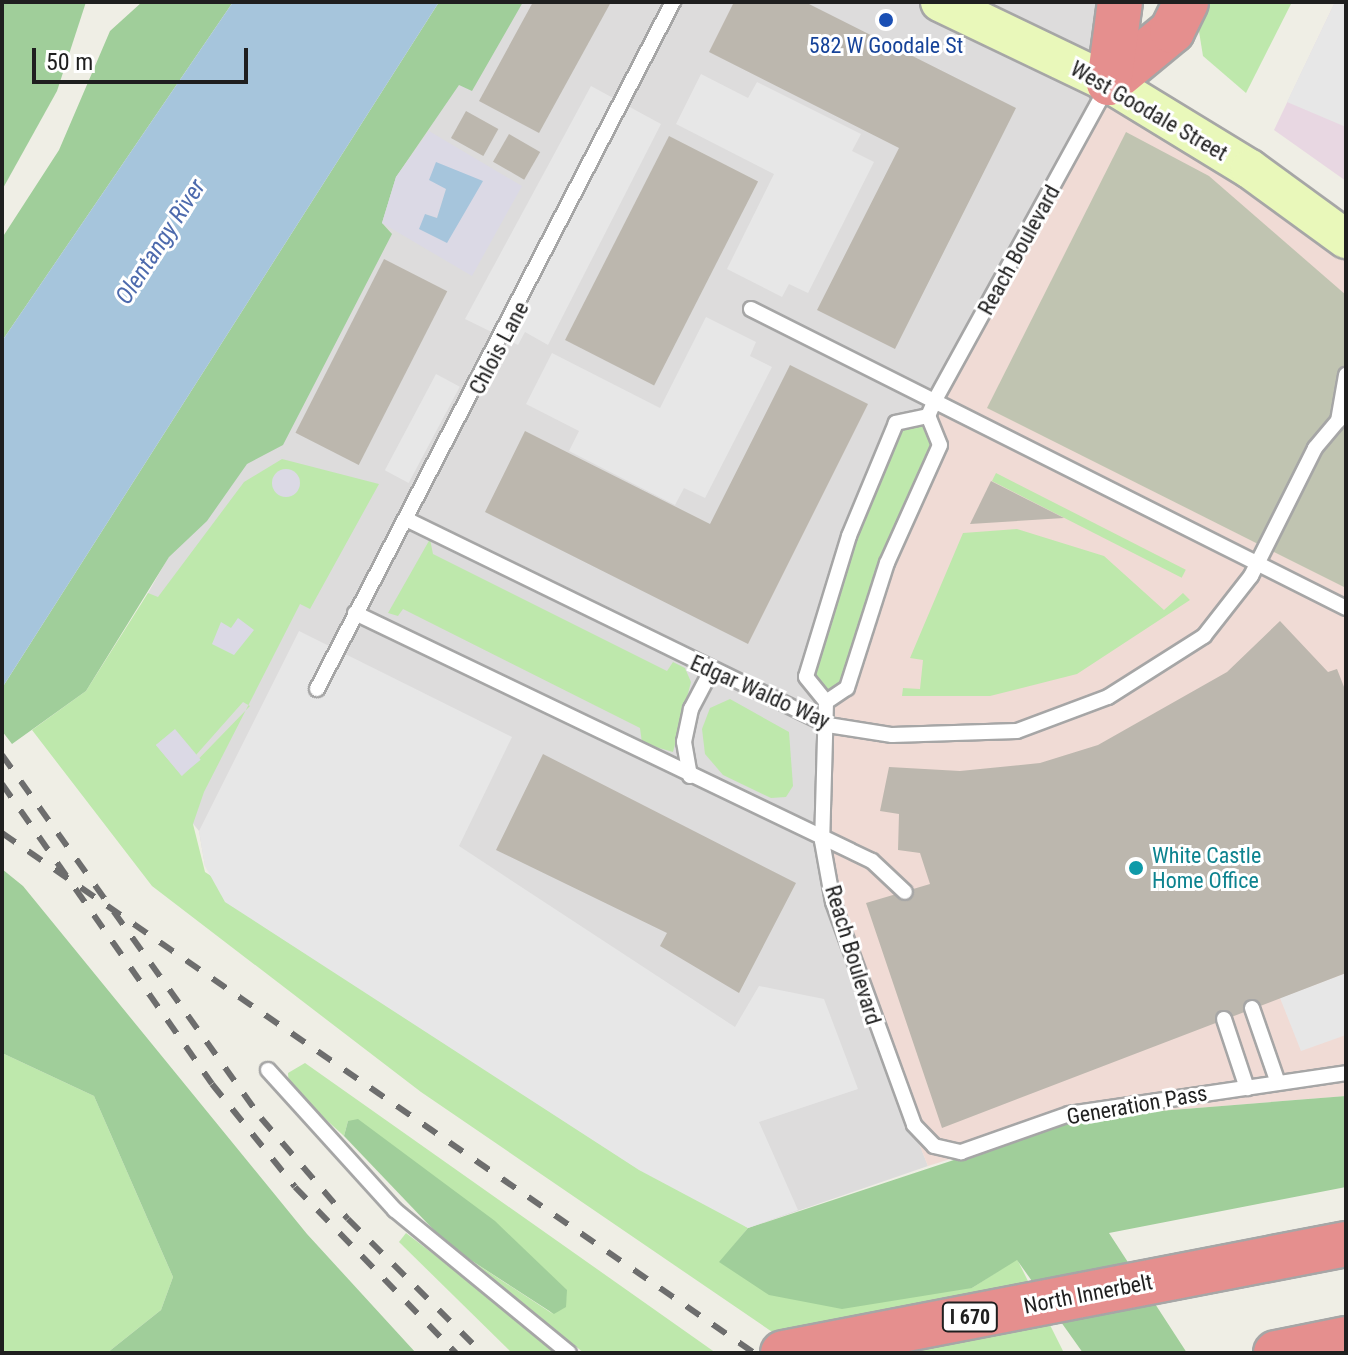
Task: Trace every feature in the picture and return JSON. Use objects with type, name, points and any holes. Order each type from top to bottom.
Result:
[{"type":"highway","points":[[1109,83],[1120,2]]},
{"type":"highway","points":[[1109,83],[1172,31],[1186,2]]},
{"type":"highway","points":[[1156,1281],[1346,1222]]},
{"type":"highway","name":"North Innerbelt","points":[[783,1353],[1346,1244]]},
{"type":"highway","points":[[1276,1353],[1346,1339]]},
{"type":"street","name":"West Goodale Street","points":[[940,2],[1109,83],[1250,169],[1346,239]]},
{"type":"lane","name":"Chlois Lane","points":[[317,689],[673,2]]},
{"type":"lane","name":"Reach Boulevard","points":[[934,1146],[914,1125],[883,1053],[833,902],[822,841],[828,725],[826,702],[806,677],[849,536],[896,423],[928,416],[1109,83]]},
{"type":"lane","points":[[751,309],[1346,608]]},
{"type":"lane","name":"Edgar Waldo Way","points":[[406,519],[711,671],[828,725],[962,736],[1062,718],[1204,636],[1257,564],[1315,448],[1342,420],[1346,375]]},
{"type":"lane","points":[[826,702],[847,688],[887,563],[940,445],[928,416]]},
{"type":"lane","points":[[355,613],[822,841],[872,861],[905,892]]},
{"type":"lane","points":[[690,776],[684,742],[691,709],[711,671]]},
{"type":"lane","points":[[1252,1008],[1278,1083]]},
{"type":"lane","points":[[1224,1019],[1247,1088]]},
{"type":"lane","points":[[268,1070],[395,1210],[569,1353]]},
{"type":"lane","name":"Generation Pass","points":[[934,1146],[961,1152],[1069,1114],[1346,1073]]},
{"type":"shaded area","points":[[484,2],[1118,2],[1109,83],[826,703],[883,1053],[928,1166],[748,1228],[205,866],[199,831],[136,754],[131,623]]},
{"type":"shaded area","points":[[1335,2],[1346,2],[1346,181],[1274,130]]},
{"type":"shaded area","points":[[1335,2],[1346,2],[1346,127],[1287,102]]},
{"type":"shaded area","points":[[701,74],[748,98],[757,82],[861,134],[852,151],[874,162],[808,293],[789,284],[782,297],[727,269],[774,174],[676,124]]},
{"type":"shaded area","points":[[1109,83],[1346,239],[1346,1096],[1084,1117],[928,1166],[883,1053],[822,841],[826,703],[928,416]]},
{"type":"shaded area","points":[[591,86],[661,124],[548,345],[525,332],[518,345],[465,319]]},
{"type":"shaded area","points":[[429,131],[522,186],[472,276],[382,223],[396,177]],"holes":[[[446,189],[447,242],[426,214],[437,218]]]},
{"type":"shaded area","points":[[1126,132],[1209,176],[1346,295],[1346,588],[987,408]]},
{"type":"shaded area","points":[[706,317],[756,342],[750,356],[772,367],[705,498],[684,488],[675,505],[569,451],[579,431],[526,404],[552,353],[660,408]]},
{"type":"shaded area","points":[[436,374],[460,387],[409,483],[385,470]]},
{"type":"shaded area","points":[[286,469],[296,473],[300,483],[296,493],[286,497],[276,493],[272,483],[276,473]]},
{"type":"shaded area","points":[[238,618],[254,630],[234,655],[212,644],[221,622],[231,628]]},
{"type":"shaded area","points":[[299,631],[512,737],[459,846],[735,1027],[759,986],[824,999],[858,1089],[759,1122],[798,1210],[748,1228],[639,1170],[225,902],[205,866],[199,831]]},
{"type":"shaded area","points":[[175,729],[201,760],[182,776],[156,745]]},
{"type":"shaded area","points":[[1346,973],[1346,1035],[1301,1051],[1280,998]]},
{"type":"green space","points":[[2,2],[86,2],[57,91],[2,190]]},
{"type":"green space","points":[[142,2],[233,2],[2,341],[2,238],[59,150],[110,31]]},
{"type":"green space","points":[[439,2],[523,2],[472,91],[459,85],[396,177],[382,223],[392,234],[283,445],[247,464],[207,521],[169,557],[86,691],[12,744],[2,731],[2,688]]},
{"type":"green space","points":[[1202,2],[1292,2],[1246,93],[1203,56],[1196,13]]},
{"type":"green space","points":[[928,416],[940,445],[905,518],[847,688],[826,702],[806,677],[896,423]]},
{"type":"green space","points":[[282,459],[379,484],[310,609],[300,604],[248,705],[243,702],[196,755],[175,730],[156,745],[182,776],[246,711],[204,792],[193,824],[205,872],[748,1228],[720,1262],[972,1288],[1017,1259],[1064,1353],[803,1353],[421,1092],[152,886],[32,730],[86,691],[148,593],[158,597],[244,482]]},
{"type":"green space","points":[[996,473],[1186,570],[1182,578],[992,481]]},
{"type":"green space","points":[[1017,529],[1104,556],[1164,610],[1183,593],[1190,600],[1077,674],[990,696],[902,696],[903,688],[920,689],[923,660],[910,658],[963,533]]},
{"type":"green space","points":[[430,539],[433,554],[667,671],[673,662],[685,668],[691,682],[673,752],[642,743],[640,728],[403,609],[398,616],[388,613]]},
{"type":"green space","points":[[730,699],[789,732],[793,786],[786,797],[771,798],[723,775],[705,754],[702,729],[710,708]]},
{"type":"green space","points":[[2,869],[23,886],[307,1234],[416,1353],[107,1353],[161,1310],[173,1277],[94,1096],[2,1053]]},
{"type":"green space","points":[[2,1053],[94,1096],[173,1277],[161,1310],[107,1353],[2,1353]]},
{"type":"green space","points":[[305,1063],[716,1353],[584,1353],[449,1246],[553,1314],[348,1121],[344,1136],[289,1086],[288,1073]]},
{"type":"green space","points":[[1346,1096],[1346,1187],[1109,1233],[1187,1353],[1083,1353],[1017,1260],[972,1288],[842,1309],[769,1295],[719,1262],[748,1228],[1084,1117]]},
{"type":"green space","points":[[358,1119],[495,1221],[567,1290],[566,1307],[554,1314],[449,1246],[344,1136],[348,1121]]},
{"type":"green space","points":[[406,1233],[539,1335],[557,1353],[512,1353],[399,1242]]},
{"type":"water","name":"Olentangy River","points":[[233,2],[439,2],[2,688],[2,341]]},
{"type":"water","points":[[436,162],[483,181],[447,243],[419,229],[425,214],[437,218],[446,189],[429,180]]},
{"type":"building","points":[[533,2],[611,2],[539,133],[479,101]]},
{"type":"building","points":[[734,2],[805,2],[1016,108],[895,349],[817,310],[899,148],[709,52]]},
{"type":"building","points":[[466,111],[498,129],[483,156],[451,138]]},
{"type":"building","points":[[509,134],[540,152],[524,180],[493,162]]},
{"type":"building","points":[[669,136],[758,181],[654,385],[565,340]]},
{"type":"building","points":[[384,259],[447,291],[359,465],[295,433]]},
{"type":"building","points":[[790,365],[868,404],[748,644],[485,512],[525,431],[710,524]]},
{"type":"building","points":[[991,481],[1064,518],[970,524]]},
{"type":"building","name":"White Castle Home Office","points":[[1280,621],[1328,672],[1337,669],[1346,692],[1346,973],[942,1128],[866,903],[930,884],[920,853],[898,850],[899,814],[880,811],[889,767],[960,771],[1040,763],[1098,745],[1227,672]]},
{"type":"building","points":[[543,754],[796,883],[739,993],[660,946],[667,933],[496,850]]},
{"type":"railway","points":[[2,755],[261,1118],[348,1219],[482,1353]]},
{"type":"railway","points":[[2,784],[212,1084],[295,1187],[456,1353]]},
{"type":"railway","points":[[2,833],[754,1353]]},
{"type":"place","name":"582 W Goodale St","points":[[886,20]]},
{"type":"place","name":"White Castle Home Office","points":[[1136,868]]}]
